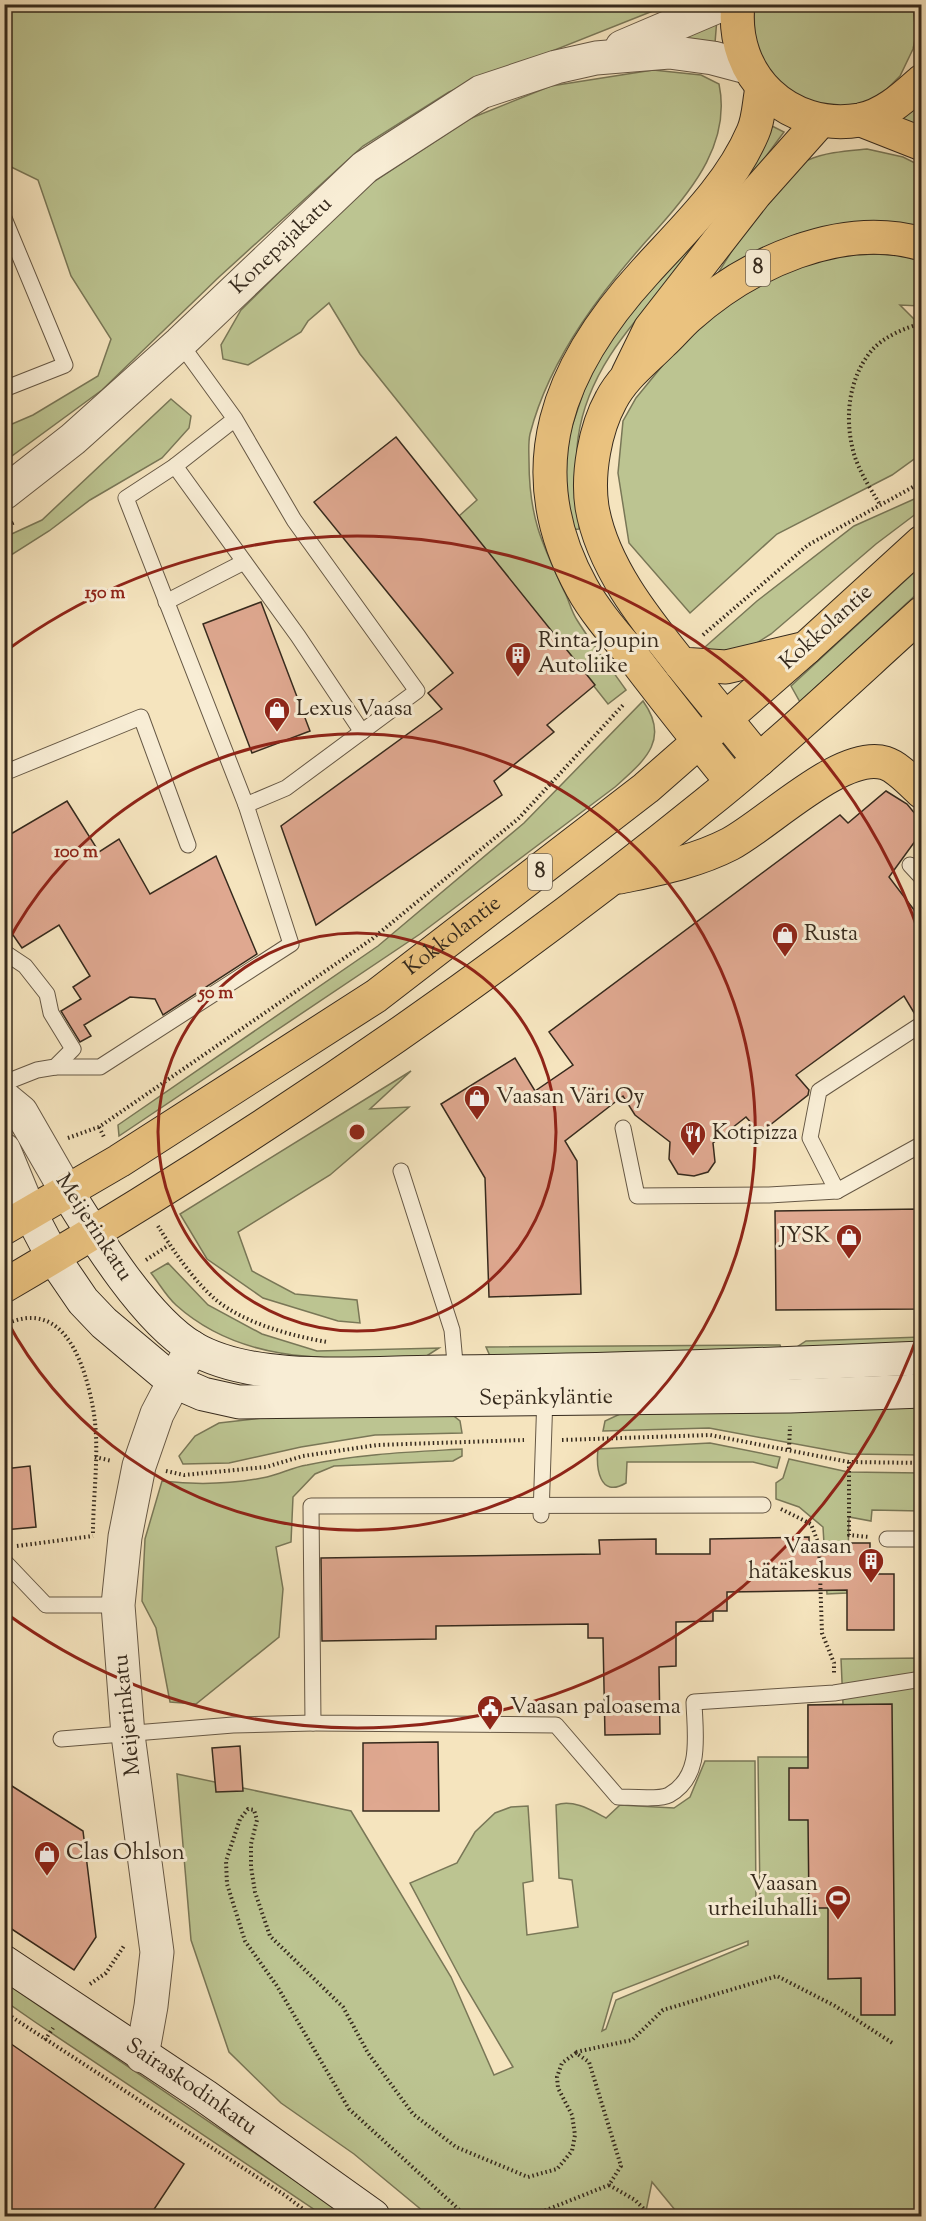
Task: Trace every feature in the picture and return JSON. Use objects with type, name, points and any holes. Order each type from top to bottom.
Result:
[{"type":"main road","name":"Konepajakatu","points":[[596,58],[723,4]]},
{"type":"main road","points":[[738,4],[736,21],[739,45],[755,77],[788,109],[820,120],[861,120],[921,144]]},
{"type":"main road","name":"Konepajakatu","points":[[4,493],[73,439],[180,343],[365,168],[481,92],[556,67],[596,58],[669,52],[713,58],[755,77]]},
{"type":"main road","points":[[732,782],[583,590],[555,526],[551,497],[552,429],[565,392],[587,344],[640,277],[689,224],[732,171],[754,131],[755,77]]},
{"type":"main road","points":[[861,120],[896,104],[921,81]]},
{"type":"main road","points":[[628,375],[650,329],[755,194],[820,120]]},
{"type":"main road","name":"8","points":[[806,648],[726,667],[681,664],[652,627],[611,563],[600,536],[592,506],[591,481],[601,421],[610,400],[628,375],[688,316],[757,268],[807,246],[867,237],[921,244]]},
{"type":"main road","name":"Kokkolantie","points":[[17,1220],[131,1154],[376,996],[590,832],[699,742],[921,542]]},
{"type":"main road","name":"Kokkolantie","points":[[53,1257],[230,1149],[376,1052],[609,880],[759,760],[921,613]]},
{"type":"main road","points":[[681,664],[759,760]]},
{"type":"main road","points":[[609,880],[687,861],[730,844],[841,768],[868,763],[886,763],[921,792]]},
{"type":"main road","name":"Meijerinkatu","points":[[4,1098],[21,1112],[66,1192],[131,1287],[160,1319],[192,1347],[173,1381],[139,1466],[125,1537],[118,1605],[128,1735],[157,1952],[152,2006],[142,2056]]},
{"type":"main road","name":"Meijerinkatu","points":[[4,1150],[17,1220],[53,1257],[83,1301],[104,1323],[173,1381]]},
{"type":"main road","name":"8","points":[[4,1286],[53,1257]]},
{"type":"main road","name":"Sepänkyläntie","points":[[192,1347],[233,1365],[458,1386]]},
{"type":"main road","name":"Sepänkyläntie","points":[[545,1385],[921,1358]]},
{"type":"main road","name":"Sepänkyläntie","points":[[173,1381],[203,1395],[238,1402],[458,1386],[545,1385],[921,1392]]},
{"type":"main road","name":"Sairaskodinkatu","points":[[4,1962],[205,2096],[373,2217]]},
{"type":"lane","points":[[4,218],[65,365],[4,389]]},
{"type":"lane","points":[[180,343],[235,419],[294,520],[417,691],[286,788],[246,805]]},
{"type":"lane","points":[[4,1083],[37,1070],[55,1067],[100,1067],[291,944],[246,805],[126,498],[175,466],[235,419]]},
{"type":"lane","points":[[175,466],[362,732]]},
{"type":"lane","points":[[166,602],[244,562]]},
{"type":"lane","points":[[4,773],[141,717],[188,845]]},
{"type":"lane","points":[[910,865],[921,878]]},
{"type":"lane","points":[[4,952],[25,966],[47,994],[51,1013],[73,1049],[55,1067]]},
{"type":"lane","points":[[837,1191],[810,1138],[819,1090],[921,1024]]},
{"type":"lane","points":[[623,1128],[637,1196],[769,1195],[837,1191],[921,1144]]},
{"type":"lane","points":[[401,1171],[452,1330],[458,1386]]},
{"type":"lane","points":[[542,1509],[545,1385]]},
{"type":"lane","points":[[313,1723],[311,1506],[542,1509],[763,1505]]},
{"type":"lane","points":[[887,1539],[921,1539]]},
{"type":"lane","points":[[4,1561],[46,1605],[118,1605]]},
{"type":"lane","points":[[61,1739],[233,1725],[313,1723],[556,1725],[618,1797],[667,1796],[688,1778],[696,1759],[694,1702],[834,1693],[921,1679]]},
{"type":"path","points":[[879,503],[855,456],[847,409],[858,377],[873,349],[896,332],[921,322]]},
{"type":"path","points":[[701,638],[808,545],[879,503],[921,482]]},
{"type":"path","points":[[42,1149],[99,1127],[372,939],[519,818],[623,705]]},
{"type":"path","points":[[4,1325],[32,1316],[54,1323],[66,1336],[80,1361],[93,1405],[95,1457],[184,1475],[266,1467],[303,1456],[377,1444],[710,1435],[849,1462],[921,1462]]},
{"type":"path","points":[[849,1462],[849,1534],[887,1539]]},
{"type":"path","points":[[763,1505],[789,1512],[811,1524],[819,1545],[822,1633],[834,1664],[834,1693]]},
{"type":"path","points":[[15,1546],[93,1536]]},
{"type":"path","points":[[466,2217],[349,2109],[276,1986],[245,1941],[227,1884],[226,1861],[240,1819],[248,1809],[254,1810],[257,1820],[251,1844],[251,1867],[255,1892],[270,1936],[343,2007],[368,2054],[413,2114],[456,2147],[528,2177],[557,2169],[572,2151],[575,2134],[572,2115],[558,2088],[557,2077],[562,2063],[576,2053],[632,2040],[663,2010],[777,1976],[835,2006],[894,2044]]},
{"type":"path","points":[[4,2012],[286,2196],[312,2217]]},
{"type":"path","points":[[531,2217],[609,2186],[621,2166],[589,2062],[576,2053]]},
{"type":"path","points":[[609,2186],[635,2200],[651,2217]]},
{"type":"green space","points":[[4,5],[668,5],[449,92],[363,146],[219,277],[102,390],[5,461],[5,427],[33,415],[98,376],[111,339],[71,276],[38,180],[5,164]]},
{"type":"green space","points":[[754,5],[913,5],[916,35],[913,49],[900,76],[884,92],[865,103],[835,109],[783,93],[755,54]]},
{"type":"green space","points":[[717,18],[715,43],[670,44]]},
{"type":"green space","points":[[653,70],[701,75],[719,84],[720,125],[714,144],[696,180],[684,197],[599,298],[565,350],[539,405],[529,441],[531,498],[543,543],[575,617],[626,690],[608,704],[459,516],[477,500],[360,354],[329,303],[308,321],[301,332],[248,365],[223,359],[221,345],[241,310],[364,188],[469,119],[551,86]]},
{"type":"green space","points":[[921,101],[921,136],[896,124]]},
{"type":"green space","points":[[770,125],[784,132],[706,237],[623,338],[607,360],[594,384],[584,410],[578,438],[579,529],[569,530],[560,462],[598,349]]},
{"type":"green space","points":[[867,149],[903,157],[921,166],[921,229],[842,226],[797,234],[716,276],[769,195],[795,168],[822,155]]},
{"type":"green space","points":[[910,253],[921,257],[921,306],[900,305],[921,326],[921,454],[892,475],[777,534],[690,613],[629,543],[618,473],[623,421],[636,398],[685,338],[741,292],[801,265],[846,255]]},
{"type":"green space","points":[[171,399],[191,416],[189,428],[162,458],[90,500],[49,531],[5,559],[5,537],[42,520]]},
{"type":"green space","points":[[921,496],[921,510],[876,544],[771,634],[744,651],[713,651],[705,647],[757,601],[854,526]]},
{"type":"green space","points":[[921,566],[921,590],[800,702],[791,686]]},
{"type":"green space","points":[[643,701],[655,727],[654,738],[644,759],[615,787],[420,934],[119,1136],[118,1125],[378,946],[524,823]]},
{"type":"green space","points":[[411,1071],[370,1109],[409,1107],[330,1175],[238,1232],[252,1271],[295,1294],[357,1300],[360,1323],[338,1321],[263,1298],[207,1259],[180,1214]]},
{"type":"green space","points":[[168,1263],[208,1305],[262,1334],[317,1351],[439,1348],[425,1357],[326,1358],[294,1355],[232,1340],[203,1325],[176,1305],[166,1294],[151,1273]]},
{"type":"green space","points":[[921,1337],[921,1342],[797,1352],[797,1347],[806,1341]]},
{"type":"green space","points":[[780,1345],[783,1353],[490,1356],[486,1347]]},
{"type":"green space","points":[[921,1403],[921,1455],[850,1454],[709,1428],[603,1431],[605,1421],[620,1414]]},
{"type":"green space","points":[[450,1413],[460,1421],[462,1433],[375,1435],[301,1447],[229,1463],[183,1464],[179,1456],[195,1436],[219,1423],[262,1418]]},
{"type":"green space","points":[[710,1443],[780,1457],[777,1468],[753,1462],[627,1462],[626,1483],[610,1487],[601,1479],[598,1449]]},
{"type":"green space","points":[[462,1449],[462,1456],[453,1461],[334,1466],[315,1474],[293,1497],[291,1542],[276,1547],[283,1589],[279,1637],[196,1704],[170,1702],[156,1628],[142,1601],[145,1539],[162,1481],[201,1483],[241,1481],[345,1458]]},
{"type":"green space","points":[[789,1459],[848,1472],[921,1473],[921,1511],[872,1510],[871,1521],[849,1517],[847,1593],[827,1594],[823,1527],[799,1507],[776,1499],[776,1483],[783,1478]]},
{"type":"green space","points":[[921,1658],[921,2216],[680,2216],[652,2182],[645,2216],[429,2216],[354,2154],[281,2103],[229,2052],[191,1940],[177,1774],[351,1811],[451,1977],[494,2075],[513,2067],[462,1981],[410,1883],[457,1863],[475,1832],[495,1813],[511,1807],[528,1806],[533,1881],[523,1883],[527,1935],[578,1927],[572,1880],[559,1878],[556,1805],[575,1804],[606,1818],[620,1805],[674,1808],[690,1797],[705,1761],[755,1761],[756,1912],[760,1897],[758,1757],[808,1757],[808,1705],[843,1704],[841,1659]],"holes":[[[748,1941],[748,1945],[616,2000],[606,2029],[602,2031],[613,1993]]]},
{"type":"green space","points":[[4,1982],[347,2216],[324,2216],[35,2022],[5,2001]]},
{"type":"building","name":"Rinta-Joupin Autoliike","points":[[396,437],[595,685],[547,725],[554,732],[494,781],[502,795],[316,925],[281,826],[442,709],[428,693],[453,673],[314,502]]},
{"type":"building","points":[[261,602],[310,731],[252,753],[203,624]]},
{"type":"building","name":"Rusta","points":[[886,791],[907,804],[921,821],[921,833],[889,877],[921,919],[921,1014],[916,1016],[904,996],[796,1075],[809,1090],[808,1095],[760,1133],[746,1117],[713,1143],[715,1162],[708,1172],[694,1176],[678,1174],[669,1159],[670,1142],[635,1115],[623,1096],[565,1141],[577,1161],[581,1294],[489,1297],[485,1178],[441,1104],[515,1058],[535,1091],[573,1065],[549,1032],[840,815],[848,823]]},
{"type":"building","points":[[67,801],[99,852],[119,839],[150,894],[216,856],[257,954],[163,1015],[155,999],[130,997],[84,1025],[91,1036],[80,1042],[61,1011],[81,999],[73,987],[90,976],[59,925],[22,948],[4,922],[4,838]]},
{"type":"building","name":"JYSK","points":[[921,1209],[921,1309],[776,1310],[775,1211]]},
{"type":"building","points":[[30,1466],[36,1527],[4,1530],[4,1469]]},
{"type":"building","points":[[809,1537],[809,1543],[870,1543],[870,1574],[894,1574],[894,1630],[847,1630],[847,1590],[727,1592],[727,1611],[713,1611],[713,1621],[676,1622],[676,1666],[659,1667],[660,1734],[605,1735],[603,1638],[588,1638],[588,1624],[436,1626],[436,1639],[322,1641],[321,1558],[600,1554],[599,1540],[656,1539],[656,1554],[710,1554],[710,1539]]},
{"type":"building","points":[[892,1704],[895,2015],[861,2015],[861,1978],[828,1979],[828,1908],[809,1908],[808,1820],[789,1820],[789,1768],[808,1768],[808,1705]]},
{"type":"building","points":[[438,1742],[439,1811],[363,1811],[363,1743]]},
{"type":"building","points":[[240,1746],[243,1791],[216,1792],[212,1748]]},
{"type":"building","name":"Clas Ohlson","points":[[4,1781],[83,1831],[96,1937],[74,1970],[4,1924]]},
{"type":"building","points":[[4,2039],[184,2164],[149,2217],[4,2217]]},
{"type":"place","name":"Rinta-Joupin Autoliike","points":[[518,678]]},
{"type":"place","name":"Lexus Vaasa","points":[[277,733]]},
{"type":"place","name":"Rusta","points":[[785,958]]},
{"type":"place","name":"Vaasan Väri Oy","points":[[477,1121]]},
{"type":"place","name":"Kotipizza","points":[[693,1157]]},
{"type":"place","name":"JYSK","points":[[849,1260]]},
{"type":"place","name":"Vaasan hätäkeskus","points":[[871,1584]]},
{"type":"place","name":"Vaasan paloasema","points":[[490,1731]]},
{"type":"place","name":"Clas Ohlson","points":[[47,1877]]},
{"type":"place","name":"Vaasan urheiluhalli","points":[[838,1921]]}]
